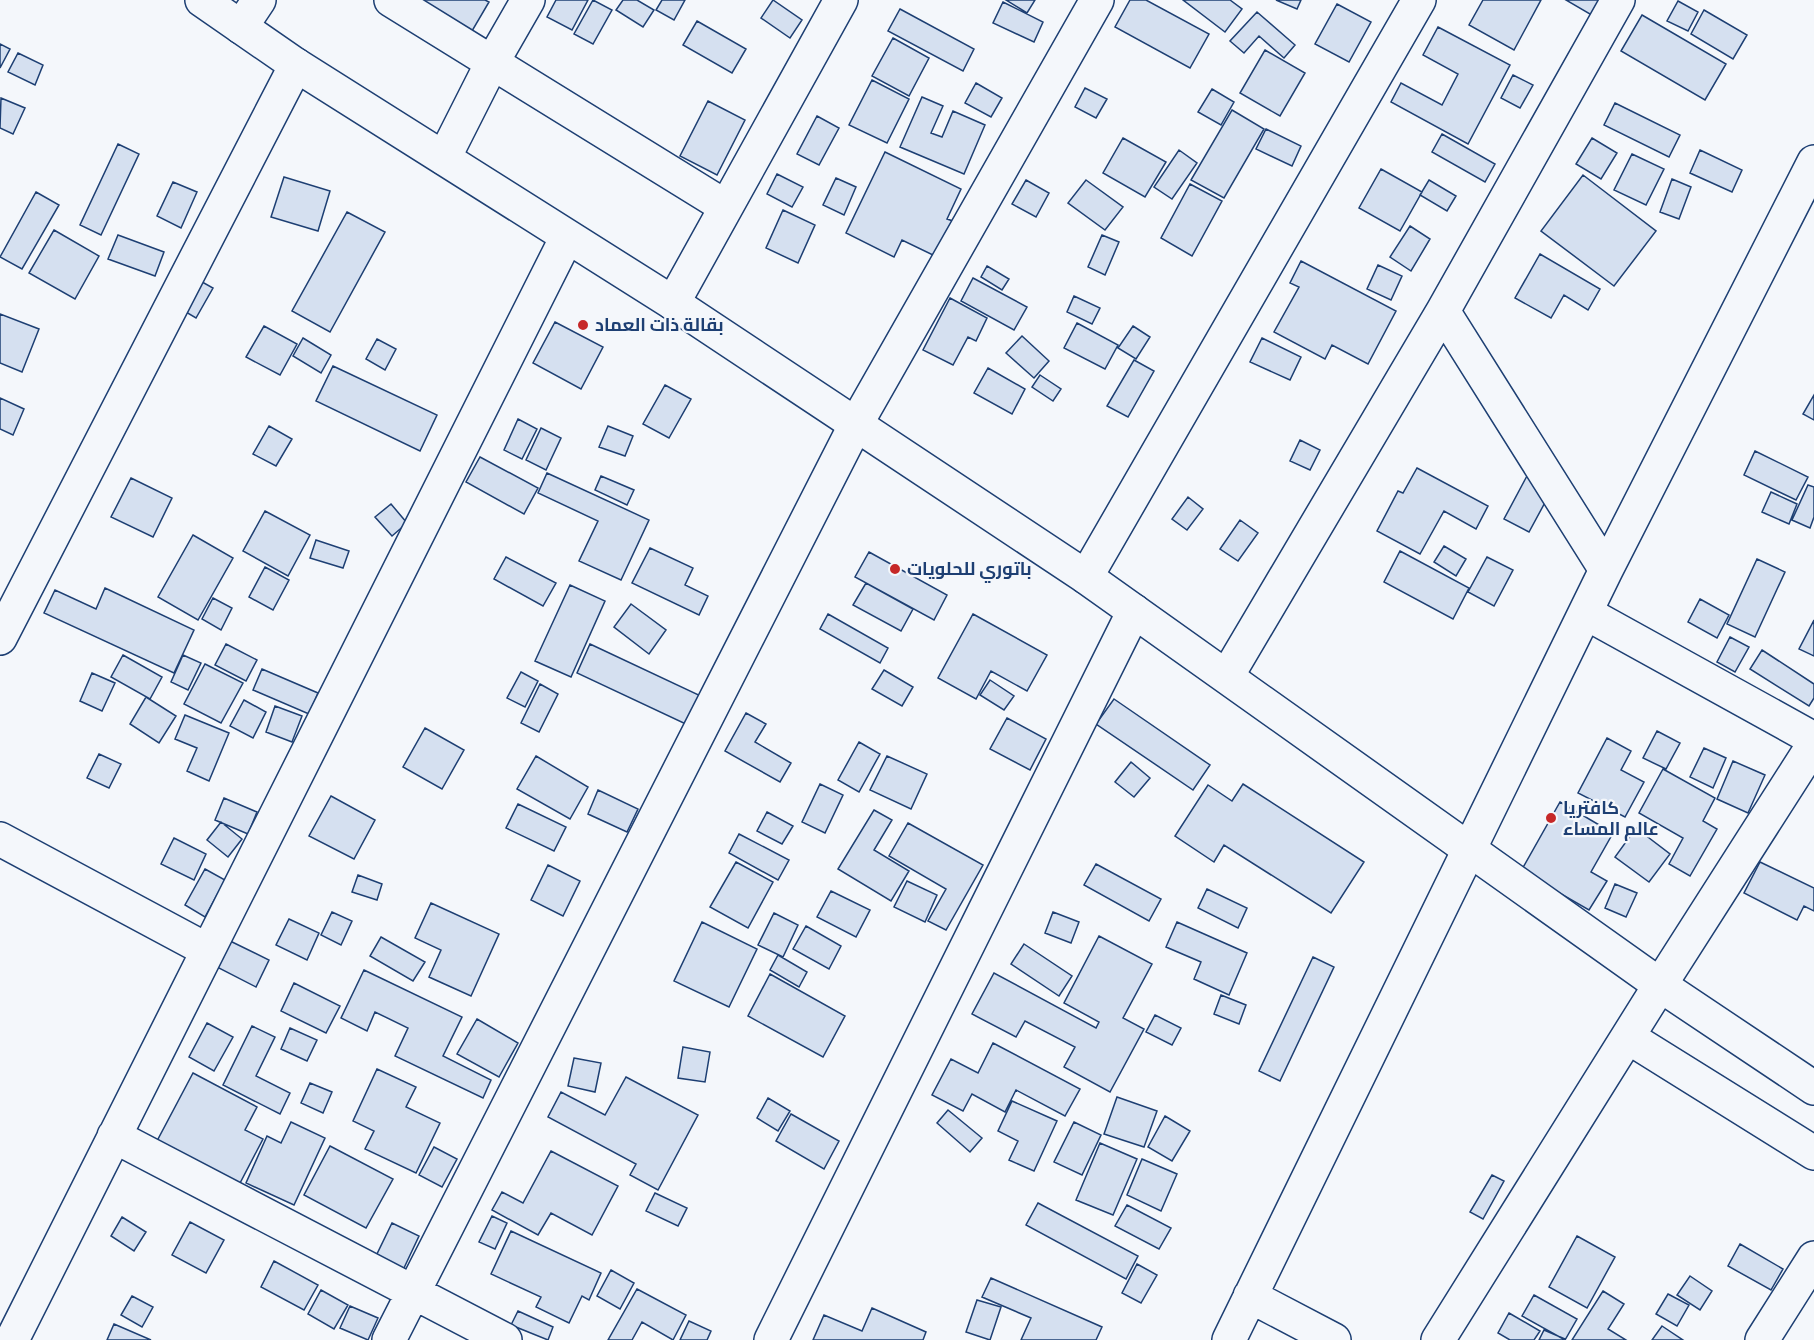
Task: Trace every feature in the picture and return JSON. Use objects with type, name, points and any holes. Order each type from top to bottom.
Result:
[{"type":"street","points":[[201,0],[296,65],[674,303],[1086,577],[1660,985],[1814,1088]]},
{"type":"street","points":[[241,27],[259,0]]},
{"type":"street","points":[[391,0],[726,207]]},
{"type":"street","points":[[444,158],[493,61],[528,0]]},
{"type":"street","points":[[674,303],[841,0]]},
{"type":"street","points":[[389,1340],[856,424],[1097,0]]},
{"type":"street","points":[[1086,577],[1419,0]]},
{"type":"street","points":[[1227,676],[1443,311],[1618,0]]},
{"type":"street","points":[[0,638],[296,65]]},
{"type":"street","points":[[1229,1340],[1606,570],[1814,162]]},
{"type":"street","points":[[12,1340],[567,237]]},
{"type":"street","points":[[1443,311],[1606,570]]},
{"type":"street","points":[[771,1340],[1134,611]]},
{"type":"street","points":[[1438,1340],[1814,741],[1586,613]]},
{"type":"street","points":[[0,839],[207,950]]},
{"type":"street","points":[[1628,1037],[1814,1153]]},
{"type":"street","points":[[114,1136],[505,1340]]},
{"type":"street","points":[[1762,1340],[1814,1258]]},
{"type":"street","points":[[1250,1296],[1334,1340]]},
{"type":"building","points":[[418,0],[485,0],[489,2],[472,31]]},
{"type":"building","points":[[556,0],[588,0],[572,30],[547,17]]},
{"type":"building","points":[[593,0],[612,10],[593,44],[574,34]]},
{"type":"building","points":[[623,0],[637,0],[654,10],[643,27],[616,10]]},
{"type":"building","points":[[662,0],[685,0],[674,20],[656,10]]},
{"type":"building","points":[[773,0],[802,20],[790,38],[761,18]]},
{"type":"building","points":[[1006,0],[1035,0],[1027,13]]},
{"type":"building","points":[[1130,0],[1146,0],[1209,34],[1190,68],[1115,27]]},
{"type":"building","points":[[1183,0],[1230,0],[1242,9],[1225,32]]},
{"type":"building","points":[[1276,0],[1301,0],[1297,9]]},
{"type":"building","points":[[1483,0],[1541,0],[1514,50],[1469,25]]},
{"type":"building","points":[[1566,0],[1599,0],[1603,2],[1595,17]]},
{"type":"building","points":[[1678,1],[1698,12],[1688,31],[1667,21]]},
{"type":"building","points":[[1003,2],[1043,22],[1034,42],[993,23]]},
{"type":"building","points":[[1337,4],[1371,22],[1349,62],[1315,44]]},
{"type":"building","points":[[900,9],[974,49],[963,71],[888,31]]},
{"type":"building","points":[[1704,10],[1747,35],[1733,59],[1691,34]]},
{"type":"building","points":[[1257,12],[1295,45],[1284,58],[1259,36],[1244,53],[1230,41]]},
{"type":"building","points":[[1642,15],[1726,64],[1705,100],[1621,51]]},
{"type":"building","points":[[697,21],[746,49],[732,73],[683,45]]},
{"type":"building","points":[[1438,27],[1510,65],[1468,144],[1391,102],[1401,83],[1442,105],[1458,74],[1423,55]]},
{"type":"building","points":[[893,38],[929,58],[909,96],[872,76]]},
{"type":"building","points":[[0,44],[10,49],[0,68]]},
{"type":"building","points":[[1265,50],[1305,73],[1280,116],[1240,93]]},
{"type":"building","points":[[18,53],[43,65],[35,85],[8,72]]},
{"type":"building","points":[[1513,75],[1533,85],[1520,108],[1501,98]]},
{"type":"building","points":[[872,80],[909,99],[887,143],[849,125]]},
{"type":"building","points":[[976,83],[1002,98],[991,117],[965,103]]},
{"type":"building","points":[[1085,88],[1107,99],[1096,118],[1075,107]]},
{"type":"building","points":[[1212,89],[1234,102],[1221,125],[1198,112]]},
{"type":"building","points":[[922,97],[943,106],[931,133],[942,137],[953,111],[985,125],[964,174],[900,147]]},
{"type":"building","points":[[1,98],[25,108],[13,134],[0,128]]},
{"type":"building","points":[[708,101],[745,120],[717,175],[680,156]]},
{"type":"building","points":[[1615,103],[1680,135],[1669,157],[1604,125]]},
{"type":"building","points":[[1232,110],[1264,129],[1224,198],[1191,180]]},
{"type":"building","points":[[817,116],[839,128],[819,165],[797,154]]},
{"type":"building","points":[[1266,129],[1301,146],[1292,166],[1256,149]]},
{"type":"building","points":[[1442,134],[1495,164],[1485,182],[1432,152]]},
{"type":"building","points":[[1123,138],[1166,162],[1145,197],[1103,173]]},
{"type":"building","points":[[1592,138],[1617,153],[1601,179],[1576,164]]},
{"type":"building","points":[[118,144],[139,154],[101,235],[80,225]]},
{"type":"building","points":[[1179,150],[1197,163],[1172,199],[1154,187]]},
{"type":"building","points":[[1700,150],[1742,170],[1732,192],[1690,173]]},
{"type":"building","points":[[885,152],[961,189],[947,219],[953,221],[935,256],[902,240],[894,257],[846,233]]},
{"type":"building","points":[[1632,154],[1664,169],[1646,205],[1614,190]]},
{"type":"building","points":[[1381,169],[1422,192],[1400,231],[1359,208]]},
{"type":"building","points":[[777,174],[803,187],[792,207],[767,194]]},
{"type":"building","points":[[1583,175],[1656,231],[1614,286],[1541,231]]},
{"type":"building","points":[[284,177],[330,191],[318,231],[271,217]]},
{"type":"building","points":[[836,178],[856,187],[844,215],[823,205]]},
{"type":"building","points":[[1672,179],[1691,187],[1679,219],[1660,212]]},
{"type":"building","points":[[1026,180],[1049,193],[1036,217],[1012,204]]},
{"type":"building","points":[[1086,180],[1123,207],[1105,230],[1068,203]]},
{"type":"building","points":[[1429,180],[1456,196],[1447,211],[1420,195]]},
{"type":"building","points":[[173,182],[197,192],[181,228],[157,216]]},
{"type":"building","points":[[1190,184],[1222,201],[1192,256],[1161,238]]},
{"type":"building","points":[[36,192],[59,205],[22,269],[0,257]]},
{"type":"building","points":[[783,210],[815,225],[798,263],[766,248]]},
{"type":"building","points":[[347,212],[385,232],[330,332],[292,311]]},
{"type":"building","points":[[1410,226],[1430,239],[1411,271],[1390,257]]},
{"type":"building","points":[[54,230],[99,256],[75,299],[29,273]]},
{"type":"building","points":[[118,235],[164,252],[155,276],[108,259]]},
{"type":"building","points":[[1102,235],[1119,242],[1105,275],[1088,267]]},
{"type":"building","points":[[1540,254],[1600,289],[1588,310],[1564,295],[1551,318],[1515,298]]},
{"type":"building","points":[[1301,261],[1396,311],[1368,364],[1332,345],[1325,359],[1274,332],[1299,287],[1290,283]]},
{"type":"building","points":[[1378,265],[1402,276],[1391,300],[1367,289]]},
{"type":"building","points":[[987,266],[1009,279],[1002,290],[981,277]]},
{"type":"building","points":[[195,278],[213,288],[196,318],[179,308]]},
{"type":"building","points":[[973,278],[1027,307],[1014,330],[961,301]]},
{"type":"building","points":[[1074,296],[1100,308],[1092,324],[1067,312]]},
{"type":"building","points":[[950,298],[987,318],[976,341],[968,337],[953,365],[923,350]]},
{"type":"building","points":[[0,314],[39,329],[22,372],[0,363]]},
{"type":"building","points":[[555,322],[603,347],[581,389],[533,363]]},
{"type":"building","points":[[1077,323],[1118,345],[1105,369],[1064,348]]},
{"type":"building","points":[[264,326],[297,344],[280,375],[246,357]]},
{"type":"building","points":[[1133,326],[1150,337],[1136,359],[1118,348]]},
{"type":"building","points":[[1022,336],[1049,361],[1034,378],[1006,353]]},
{"type":"building","points":[[303,338],[331,355],[321,373],[293,356]]},
{"type":"building","points":[[1262,338],[1301,357],[1290,380],[1250,362]]},
{"type":"building","points":[[377,339],[396,349],[385,370],[366,359]]},
{"type":"building","points":[[1134,360],[1154,371],[1128,417],[1107,406]]},
{"type":"building","points":[[333,366],[437,415],[420,451],[316,401]]},
{"type":"building","points":[[988,368],[1025,389],[1012,414],[974,393]]},
{"type":"building","points":[[1040,375],[1061,389],[1053,401],[1032,387]]},
{"type":"building","points":[[665,385],[691,399],[669,438],[643,424]]},
{"type":"building","points":[[1814,395],[1814,420],[1803,414]]},
{"type":"building","points":[[0,398],[24,409],[13,435],[0,429]]},
{"type":"building","points":[[518,419],[537,429],[522,459],[504,450]]},
{"type":"building","points":[[269,426],[292,439],[276,466],[253,454]]},
{"type":"building","points":[[608,426],[633,436],[625,456],[599,447]]},
{"type":"building","points":[[541,428],[561,438],[546,470],[526,460]]},
{"type":"building","points":[[1300,440],[1320,450],[1310,470],[1290,461]]},
{"type":"building","points":[[1755,451],[1808,477],[1796,500],[1744,475]]},
{"type":"building","points":[[480,457],[538,488],[524,514],[466,482]]},
{"type":"building","points":[[1536,459],[1561,473],[1529,532],[1504,519]]},
{"type":"building","points":[[1417,468],[1488,506],[1476,529],[1444,511],[1420,554],[1377,531],[1398,491],[1403,493]]},
{"type":"building","points":[[547,473],[649,520],[621,580],[579,561],[598,521],[538,493]]},
{"type":"building","points":[[601,476],[634,490],[627,505],[595,490]]},
{"type":"building","points":[[131,478],[172,498],[153,537],[111,517]]},
{"type":"building","points":[[1808,485],[1814,487],[1814,517],[1810,528],[1792,520]]},
{"type":"building","points":[[1771,492],[1797,504],[1789,524],[1762,512]]},
{"type":"building","points":[[1188,497],[1203,509],[1187,530],[1172,519]]},
{"type":"building","points":[[391,504],[407,523],[392,536],[375,517]]},
{"type":"building","points":[[265,511],[310,535],[288,576],[243,551]]},
{"type":"building","points":[[1240,520],[1258,533],[1238,561],[1220,549]]},
{"type":"building","points":[[193,535],[233,558],[198,620],[158,597]]},
{"type":"building","points":[[316,540],[349,551],[343,568],[310,558]]},
{"type":"building","points":[[1444,546],[1466,559],[1456,576],[1434,562]]},
{"type":"building","points":[[650,548],[693,568],[685,585],[708,596],[699,615],[632,583]]},
{"type":"building","points":[[1400,551],[1469,588],[1453,619],[1384,582]]},
{"type":"building","points":[[869,552],[947,595],[934,620],[855,577]]},
{"type":"building","points":[[506,557],[556,583],[543,606],[494,579]]},
{"type":"building","points":[[1487,557],[1513,570],[1494,606],[1468,592]]},
{"type":"building","points":[[1757,559],[1785,572],[1755,637],[1727,624]]},
{"type":"building","points":[[265,567],[289,580],[273,610],[249,597]]},
{"type":"building","points":[[866,583],[913,609],[901,631],[853,605]]},
{"type":"building","points":[[570,585],[605,601],[571,677],[535,661]]},
{"type":"building","points":[[105,588],[194,630],[174,673],[44,613],[55,590],[96,609]]},
{"type":"building","points":[[213,598],[232,608],[221,630],[202,619]]},
{"type":"building","points":[[1700,599],[1729,615],[1717,638],[1688,622]]},
{"type":"building","points":[[631,604],[666,630],[649,654],[614,627]]},
{"type":"building","points":[[828,614],[888,648],[880,663],[820,629]]},
{"type":"building","points":[[973,614],[1047,655],[1027,691],[991,671],[976,699],[938,678]]},
{"type":"building","points":[[1814,620],[1814,656],[1799,649]]},
{"type":"building","points":[[1730,637],[1749,647],[1735,672],[1717,662]]},
{"type":"building","points":[[226,644],[257,660],[246,681],[215,665]]},
{"type":"building","points":[[590,644],[703,697],[690,726],[577,673]]},
{"type":"building","points":[[1762,650],[1814,684],[1814,698],[1809,706],[1750,669]]},
{"type":"building","points":[[123,655],[162,677],[150,699],[111,677]]},
{"type":"building","points":[[183,655],[201,663],[188,690],[171,682]]},
{"type":"building","points":[[205,664],[243,683],[221,723],[184,704]]},
{"type":"building","points":[[262,669],[318,693],[309,714],[253,690]]},
{"type":"building","points":[[884,670],[913,687],[902,706],[872,689]]},
{"type":"building","points":[[521,672],[538,681],[525,707],[507,698]]},
{"type":"building","points":[[92,673],[115,683],[102,711],[80,701]]},
{"type":"building","points":[[990,680],[1014,696],[1004,710],[980,695]]},
{"type":"building","points":[[540,684],[558,694],[539,732],[521,723]]},
{"type":"building","points":[[146,697],[176,716],[159,743],[130,724]]},
{"type":"building","points":[[1114,699],[1210,765],[1193,790],[1096,724]]},
{"type":"building","points":[[244,700],[266,712],[253,738],[230,726]]},
{"type":"building","points":[[275,706],[302,716],[292,742],[266,732]]},
{"type":"building","points":[[746,713],[766,724],[755,742],[791,763],[780,782],[725,751]]},
{"type":"building","points":[[185,715],[229,733],[209,781],[187,771],[197,748],[175,739]]},
{"type":"building","points":[[1007,718],[1046,739],[1030,770],[990,749]]},
{"type":"building","points":[[425,728],[464,750],[442,789],[403,767]]},
{"type":"building","points":[[1657,731],[1680,743],[1666,769],[1643,758]]},
{"type":"building","points":[[1607,738],[1631,751],[1621,770],[1644,782],[1625,817],[1578,793]]},
{"type":"building","points":[[859,742],[880,754],[859,792],[838,780]]},
{"type":"building","points":[[1704,748],[1726,758],[1713,788],[1690,777]]},
{"type":"building","points":[[99,754],[121,764],[109,788],[87,778]]},
{"type":"building","points":[[536,756],[588,787],[570,819],[517,789]]},
{"type":"building","points":[[887,756],[927,774],[911,809],[870,790]]},
{"type":"building","points":[[1733,761],[1765,775],[1748,813],[1717,799]]},
{"type":"building","points":[[1131,762],[1150,778],[1134,797],[1115,782]]},
{"type":"building","points":[[1663,769],[1715,798],[1703,821],[1717,829],[1690,876],[1669,864],[1683,838],[1639,813]]},
{"type":"building","points":[[820,784],[843,795],[825,833],[802,822]]},
{"type":"building","points":[[1243,784],[1364,862],[1331,913],[1224,845],[1214,862],[1175,836],[1208,785],[1232,801]]},
{"type":"building","points":[[598,790],[638,809],[627,832],[588,814]]},
{"type":"building","points":[[331,796],[375,820],[354,859],[309,836]]},
{"type":"building","points":[[224,798],[257,812],[248,834],[215,820]]},
{"type":"building","points":[[1560,802],[1613,833],[1591,872],[1607,881],[1589,910],[1521,871]]},
{"type":"building","points":[[518,804],[566,827],[554,851],[506,828]]},
{"type":"building","points":[[874,810],[892,820],[874,850],[909,871],[891,901],[838,869]]},
{"type":"building","points":[[767,812],[793,826],[782,844],[757,831]]},
{"type":"building","points":[[221,822],[242,839],[228,857],[207,840]]},
{"type":"building","points":[[908,823],[983,865],[946,930],[928,921],[946,889],[889,856]]},
{"type":"building","points":[[1636,828],[1670,854],[1649,882],[1615,857]]},
{"type":"building","points":[[739,834],[789,860],[778,880],[729,853]]},
{"type":"building","points":[[174,838],[206,854],[194,880],[161,864]]},
{"type":"building","points":[[736,862],[773,882],[748,928],[710,907]]},
{"type":"building","points":[[1760,862],[1814,888],[1814,911],[1804,906],[1797,920],[1744,893]]},
{"type":"building","points":[[1096,864],[1161,899],[1149,921],[1084,885]]},
{"type":"building","points":[[548,865],[580,881],[563,916],[531,900]]},
{"type":"building","points":[[205,869],[225,880],[205,917],[185,905]]},
{"type":"building","points":[[358,875],[382,884],[377,900],[352,892]]},
{"type":"building","points":[[907,881],[937,895],[925,922],[894,907]]},
{"type":"building","points":[[1615,884],[1637,893],[1626,917],[1605,908]]},
{"type":"building","points":[[1207,889],[1247,908],[1238,928],[1198,908]]},
{"type":"building","points":[[831,891],[870,910],[856,937],[817,917]]},
{"type":"building","points":[[431,903],[499,934],[471,996],[429,977],[441,950],[415,938]]},
{"type":"building","points":[[332,912],[352,921],[341,945],[321,935]]},
{"type":"building","points":[[1053,912],[1079,922],[1071,943],[1045,933]]},
{"type":"building","points":[[774,913],[798,925],[783,957],[758,945]]},
{"type":"building","points":[[289,919],[319,933],[307,960],[276,945]]},
{"type":"building","points":[[702,922],[757,949],[729,1007],[674,981]]},
{"type":"building","points":[[1177,922],[1247,953],[1229,995],[1194,979],[1201,962],[1166,947]]},
{"type":"building","points":[[806,926],[841,946],[829,969],[793,949]]},
{"type":"building","points":[[1099,936],[1152,964],[1123,1018],[1144,1029],[1110,1092],[1064,1067],[1075,1047],[1025,1021],[1016,1037],[972,1014],[994,973],[1096,1028],[1099,1022],[1064,1003]]},
{"type":"building","points":[[381,937],[425,962],[413,981],[370,956]]},
{"type":"building","points":[[226,939],[269,960],[256,987],[213,965]]},
{"type":"building","points":[[1024,944],[1072,976],[1059,996],[1011,964]]},
{"type":"building","points":[[778,955],[807,972],[799,987],[770,970]]},
{"type":"building","points":[[1313,957],[1334,967],[1280,1081],[1259,1071]]},
{"type":"building","points":[[364,970],[462,1017],[443,1056],[491,1080],[483,1098],[395,1056],[408,1028],[375,1012],[367,1031],[341,1018]]},
{"type":"building","points":[[770,974],[845,1016],[823,1057],[748,1016]]},
{"type":"building","points":[[294,983],[340,1006],[326,1033],[281,1011]]},
{"type":"building","points":[[1221,995],[1246,1005],[1239,1024],[1214,1014]]},
{"type":"building","points":[[1155,1015],[1181,1028],[1172,1045],[1146,1032]]},
{"type":"building","points":[[477,1019],[518,1043],[499,1077],[457,1054]]},
{"type":"building","points":[[207,1023],[233,1037],[214,1071],[189,1057]]},
{"type":"building","points":[[252,1026],[275,1037],[256,1076],[290,1093],[280,1114],[223,1085]]},
{"type":"building","points":[[290,1028],[317,1040],[307,1061],[281,1049]]},
{"type":"building","points":[[993,1043],[1080,1089],[1065,1116],[1016,1090],[1005,1112],[972,1094],[963,1111],[932,1095],[951,1059],[978,1073]]},
{"type":"building","points":[[683,1047],[710,1052],[705,1082],[678,1078]]},
{"type":"building","points":[[574,1058],[601,1063],[595,1092],[568,1086]]},
{"type":"building","points":[[377,1069],[416,1087],[406,1107],[440,1123],[416,1173],[365,1149],[374,1131],[353,1121]]},
{"type":"building","points":[[193,1073],[257,1107],[245,1130],[263,1139],[239,1185],[157,1141]]},
{"type":"building","points":[[626,1077],[698,1115],[658,1190],[630,1175],[636,1164],[548,1117],[561,1092],[605,1115]]},
{"type":"building","points":[[310,1083],[332,1092],[323,1113],[301,1103]]},
{"type":"building","points":[[1117,1097],[1157,1111],[1144,1147],[1104,1134]]},
{"type":"building","points":[[768,1098],[790,1111],[778,1131],[757,1118]]},
{"type":"building","points":[[1012,1101],[1057,1121],[1034,1171],[1009,1160],[1018,1141],[998,1131]]},
{"type":"building","points":[[948,1110],[982,1138],[970,1152],[937,1123]]},
{"type":"building","points":[[791,1114],[839,1141],[824,1169],[776,1141]]},
{"type":"building","points":[[1165,1116],[1190,1131],[1172,1161],[1148,1147]]},
{"type":"building","points":[[291,1122],[325,1138],[294,1205],[246,1183],[267,1136],[281,1143]]},
{"type":"building","points":[[1074,1122],[1101,1135],[1082,1175],[1054,1162]]},
{"type":"building","points":[[1100,1143],[1137,1159],[1113,1215],[1076,1200]]},
{"type":"building","points":[[330,1146],[393,1179],[366,1228],[304,1195]]},
{"type":"building","points":[[434,1147],[457,1159],[442,1187],[419,1175]]},
{"type":"building","points":[[551,1151],[618,1186],[592,1235],[551,1213],[538,1235],[492,1210],[502,1192],[523,1203]]},
{"type":"building","points":[[1142,1159],[1177,1174],[1161,1211],[1127,1195]]},
{"type":"building","points":[[1492,1175],[1504,1181],[1483,1219],[1470,1212]]},
{"type":"building","points":[[655,1193],[687,1208],[678,1226],[646,1211]]},
{"type":"building","points":[[1038,1203],[1138,1256],[1126,1279],[1026,1225]]},
{"type":"building","points":[[1127,1205],[1171,1228],[1159,1249],[1115,1226]]},
{"type":"building","points":[[492,1216],[507,1223],[495,1249],[479,1242]]},
{"type":"building","points":[[122,1217],[146,1232],[134,1251],[111,1236]]},
{"type":"building","points":[[190,1222],[224,1240],[206,1273],[172,1255]]},
{"type":"building","points":[[392,1223],[419,1236],[403,1270],[376,1256]]},
{"type":"building","points":[[511,1231],[601,1273],[589,1300],[582,1296],[569,1323],[536,1307],[541,1297],[491,1274]]},
{"type":"building","points":[[1577,1236],[1615,1257],[1587,1308],[1549,1287]]},
{"type":"building","points":[[1740,1244],[1783,1269],[1771,1290],[1728,1266]]},
{"type":"building","points":[[274,1261],[318,1285],[304,1310],[261,1287]]},
{"type":"building","points":[[1137,1264],[1157,1275],[1141,1303],[1122,1293]]},
{"type":"building","points":[[611,1270],[634,1283],[620,1309],[597,1296]]},
{"type":"building","points":[[1690,1276],[1712,1291],[1700,1310],[1677,1295]]},
{"type":"building","points":[[991,1278],[1102,1327],[1096,1340],[1021,1340],[1031,1318],[982,1297]]},
{"type":"building","points":[[637,1289],[686,1315],[673,1340],[642,1322],[632,1340],[608,1340]]},
{"type":"building","points":[[321,1290],[348,1305],[334,1329],[308,1314]]},
{"type":"building","points":[[1603,1291],[1624,1304],[1608,1329],[1626,1340],[1572,1340]]},
{"type":"building","points":[[1668,1294],[1689,1305],[1677,1326],[1656,1314]]},
{"type":"building","points":[[1534,1295],[1577,1319],[1565,1340],[1522,1316]]},
{"type":"building","points":[[132,1296],[153,1307],[142,1327],[121,1315]]},
{"type":"building","points":[[977,1300],[1001,1307],[990,1340],[966,1332]]},
{"type":"building","points":[[350,1306],[378,1318],[368,1340],[340,1328]]},
{"type":"building","points":[[872,1308],[926,1332],[923,1340],[813,1340],[824,1315],[862,1331]]},
{"type":"building","points":[[518,1311],[553,1327],[548,1340],[511,1325]]},
{"type":"building","points":[[1509,1313],[1540,1331],[1534,1340],[1510,1340],[1498,1333]]},
{"type":"building","points":[[689,1321],[711,1331],[707,1340],[680,1340]]},
{"type":"building","points":[[114,1324],[151,1340],[107,1340]]},
{"type":"building","points":[[1662,1326],[1683,1340],[1652,1340]]},
{"type":"building","points":[[1544,1330],[1565,1339],[1539,1340]]},
{"type":"place","name":"بقالة ذات العماد","points":[[583,325]]},
{"type":"place","name":"باتوري للحلويات","points":[[895,569]]},
{"type":"place","name":"كافتريا عالم المساء","points":[[1551,818]]}]
